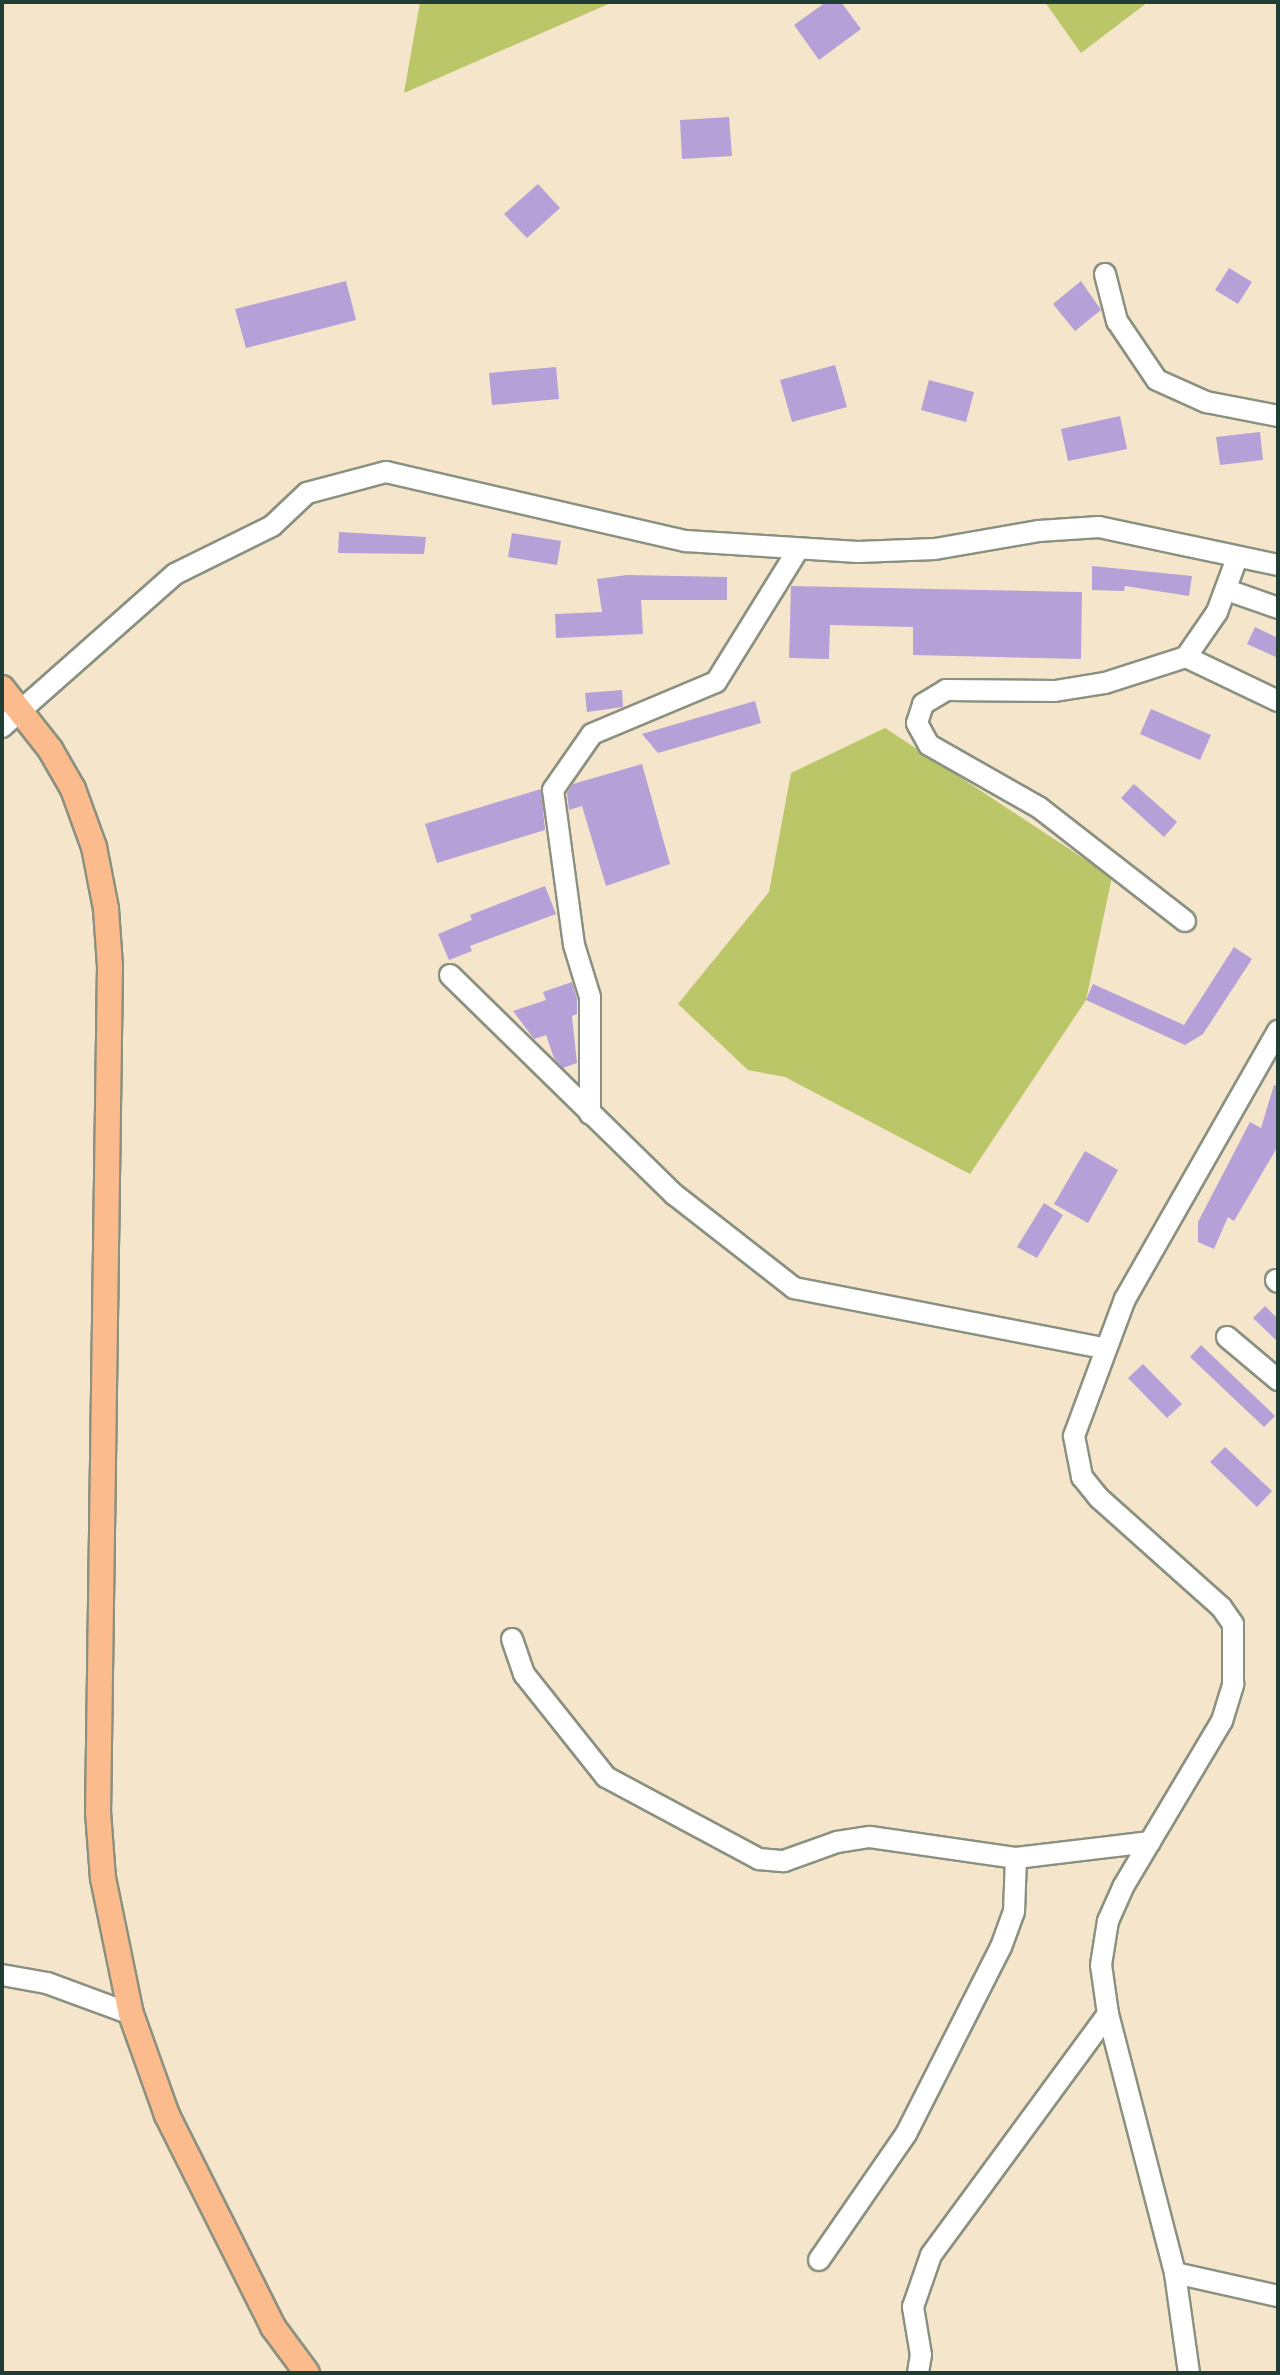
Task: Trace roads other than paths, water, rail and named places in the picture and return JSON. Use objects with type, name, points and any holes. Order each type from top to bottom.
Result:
[{"type":"main road","points":[[2,688],[23,711],[73,789],[94,847],[106,909],[110,966],[98,1812],[103,1878],[131,2014],[167,2115],[206,2200],[273,2327],[307,2373]]},
{"type":"street","points":[[1105,274],[1117,321],[1157,380],[1206,402],[1278,416]]},
{"type":"street","points":[[2,727],[175,574],[272,526],[307,493],[386,472],[686,541],[798,550],[935,549],[1039,531],[1099,527],[1278,565]]},
{"type":"street","points":[[590,1114],[590,997],[574,945],[553,790],[592,734],[716,682],[798,550]]},
{"type":"street","points":[[1185,921],[1040,808],[929,745],[917,723],[923,704],[946,690],[1055,691],[1105,683],[1186,657],[1227,590],[1237,558]]},
{"type":"street","points":[[1227,590],[1278,608]]},
{"type":"street","points":[[1186,657],[1278,701]]},
{"type":"street","points":[[450,975],[675,1195],[794,1288],[1103,1348]]},
{"type":"street","points":[[1189,2373],[1175,2273],[1108,2014],[1101,1965],[1108,1921],[1150,1842],[1222,1721],[1233,1684],[1233,1624],[1221,1607],[1099,1498],[1082,1477],[1074,1436],[1103,1348],[1125,1299],[1278,1031]]},
{"type":"street","points":[[1227,1337],[1278,1380]]},
{"type":"street","points":[[512,1639],[524,1674],[606,1777],[759,1859],[784,1861],[837,1842],[870,1837],[1016,1858],[1150,1842]]},
{"type":"street","points":[[819,2260],[906,2134],[1001,1947],[1014,1912],[1016,1858]]},
{"type":"street","points":[[2,1975],[47,1983],[131,2014]]},
{"type":"street","points":[[918,2373],[921,2355],[913,2307],[918,2280],[931,2255],[1108,2014]]},
{"type":"street","points":[[1175,2273],[1278,2296]]}]
